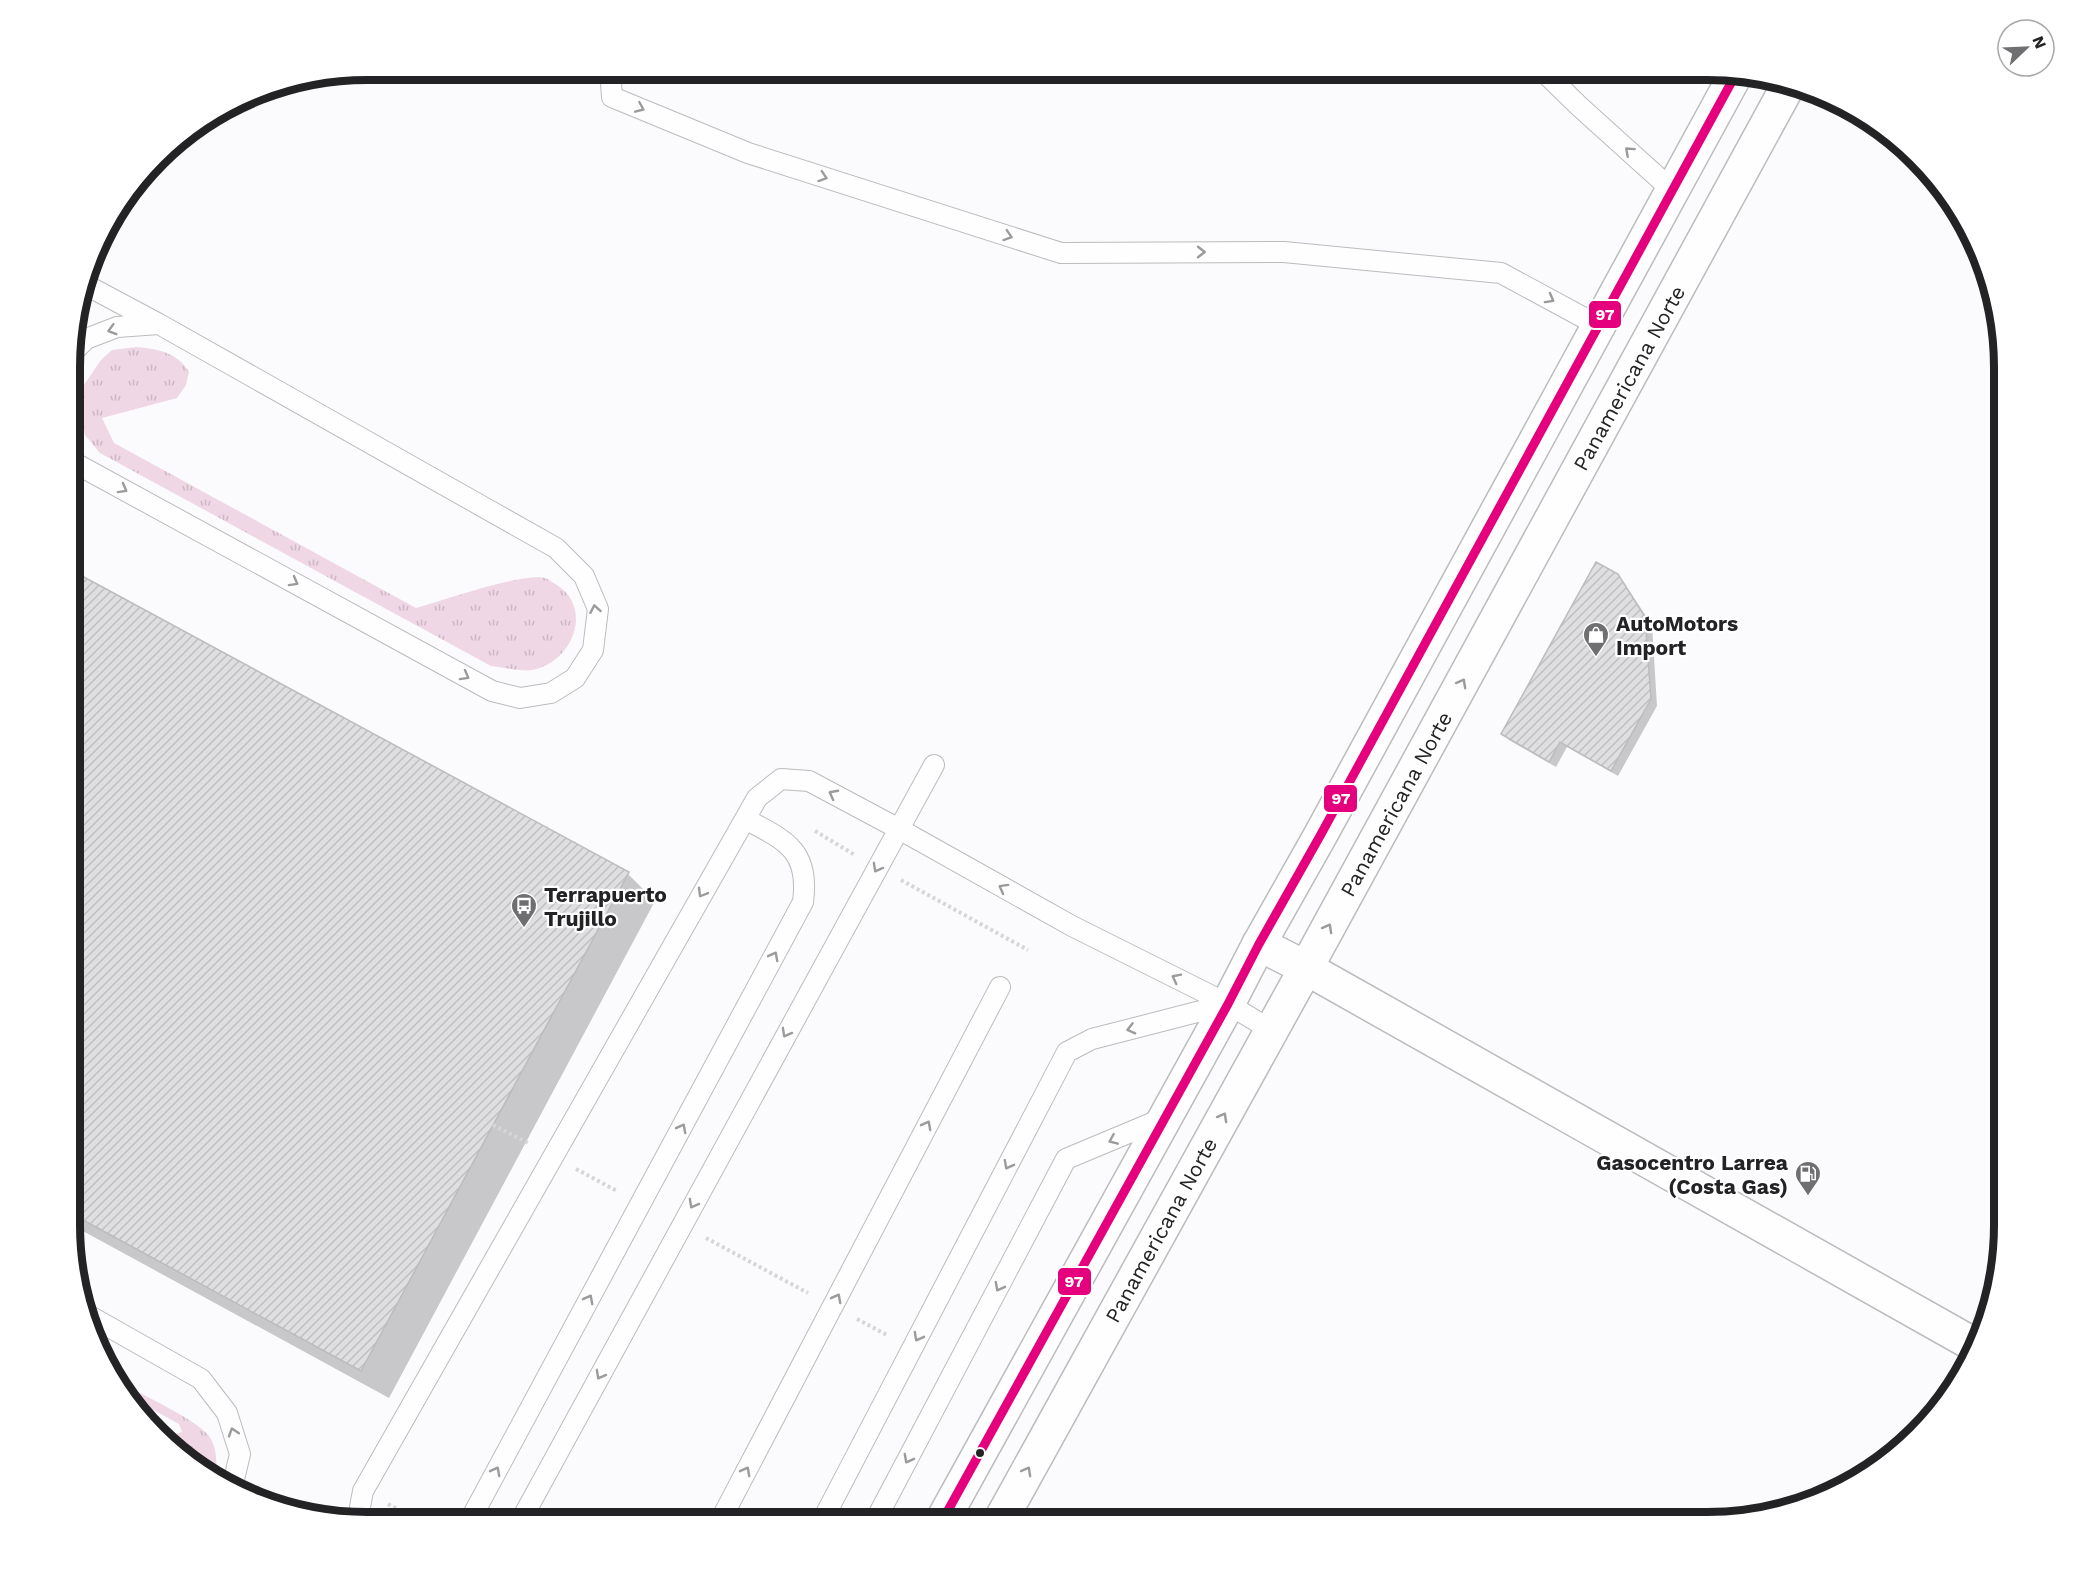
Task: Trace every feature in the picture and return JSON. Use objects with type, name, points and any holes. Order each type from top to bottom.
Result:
[{"type":"main road","points":[[947,1512],[1167,1117],[1259,944],[1326,826],[1732,81]]},
{"type":"main road","name":"Panamericana Norte","points":[[1005,1512],[1306,968],[1786,90]]},
{"type":"main road","points":[[1259,944],[1306,968],[1970,1342]]},
{"type":"lane","points":[[611,80],[612,97],[748,153],[1061,253],[1284,252],[1501,273],[1599,326]]},
{"type":"lane","points":[[1552,80],[1672,190]]},
{"type":"lane","points":[[80,466],[492,691],[520,698],[550,693],[575,678],[593,650],[598,609],[584,576],[556,548],[91,287]]},
{"type":"lane","points":[[80,345],[86,339],[117,327],[159,324]]},
{"type":"lane","points":[[525,1512],[934,765]]},
{"type":"lane","points":[[361,1512],[363,1491],[757,798],[781,779],[809,781],[1072,926],[1228,1004],[1271,1030]]},
{"type":"lane","points":[[474,1512],[803,902],[806,886],[803,866],[791,846],[745,819]]},
{"type":"lane","points":[[724,1512],[1000,987]]},
{"type":"lane","points":[[827,1512],[1067,1052],[1092,1039],[1228,1004]]},
{"type":"lane","points":[[880,1512],[1066,1159],[1167,1117]]},
{"type":"lane","points":[[95,1319],[201,1379],[227,1413],[240,1454],[234,1480]]},
{"type":"path","points":[[363,1491],[402,1512]]},
{"type":"green space","points":[[137,347],[167,353],[179,360],[189,372],[186,385],[177,398],[102,418],[114,443],[416,608],[501,583],[534,577],[546,579],[568,595],[574,607],[576,621],[567,646],[558,657],[532,670],[491,666],[100,453],[85,435],[80,412],[84,385],[101,360],[112,350]]},
{"type":"green space","points":[[130,1388],[181,1415],[203,1430],[214,1445],[216,1470],[171,1435],[182,1432],[179,1424],[142,1404]]},
{"type":"building","name":"AutoMotors Import","points":[[1596,562],[1618,574],[1645,617],[1651,699],[1611,771],[1560,742],[1549,762],[1501,734]]},
{"type":"building","points":[[80,575],[629,872],[361,1371],[80,1218]]},
{"type":"transit line","name":"97","points":[[947,1512],[1228,1004],[1732,81]]},
{"type":"place","name":"AutoMotors Import","points":[[1596,658]]},
{"type":"place","name":"Terrapuerto Trujillo","points":[[524,929]]},
{"type":"place","name":"Gasocentro Larrea (Costa Gas)","points":[[1808,1197]]}]
